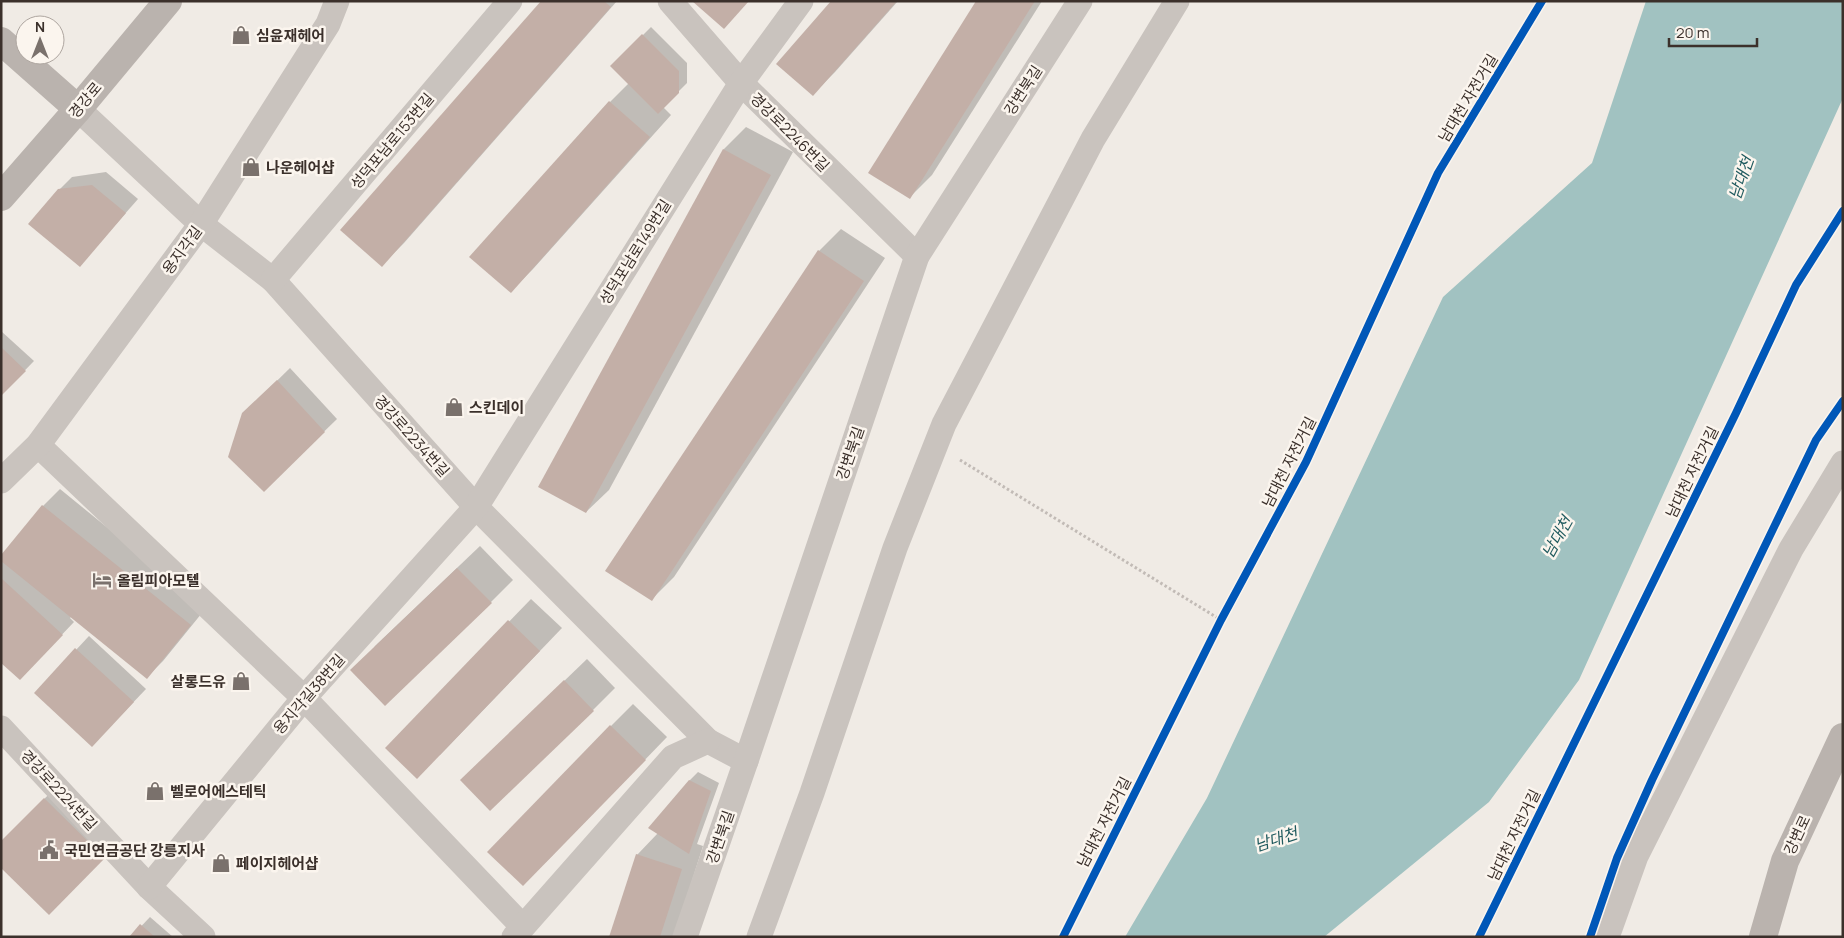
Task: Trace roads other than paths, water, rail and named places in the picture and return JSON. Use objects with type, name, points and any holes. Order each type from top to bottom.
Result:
[{"type":"street","name":"경강로","points":[[1,196],[78,109],[168,1]]},
{"type":"street","name":"용지각길","points":[[1,481],[38,444],[201,224],[328,24],[337,1]]},
{"type":"street","name":"성덕포남로153번길","points":[[273,280],[510,1]]},
{"type":"street","name":"경강로2246번길","points":[[670,1],[741,83],[916,256]]},
{"type":"street","name":"성덕포남로149번길","points":[[476,507],[741,83],[800,1]]},
{"type":"street","name":"강변북길","points":[[685,937],[916,256],[1080,1]]},
{"type":"street","points":[[759,937],[812,793],[895,548],[944,424],[1093,139],[1177,1]]},
{"type":"street","points":[[1,41],[78,109]]},
{"type":"street","name":"경강로2234번길","points":[[78,109],[201,224],[273,280],[476,507],[708,741],[746,761]]},
{"type":"street","points":[[38,444],[304,698],[518,931],[673,758],[708,741]]},
{"type":"street","points":[[1607,937],[1636,856],[1791,549],[1843,463]]},
{"type":"street","name":"용지각길38번길","points":[[149,888],[304,698],[476,507]]},
{"type":"street","name":"경강로2224번길","points":[[1,728],[149,888],[202,937]]},
{"type":"street","name":"강변로","points":[[1763,937],[1785,861],[1843,736]]},
{"type":"water","name":"남대천","points":[[1646,1],[1843,1],[1843,98],[1579,680],[1489,802],[1324,937],[1125,937],[1207,798],[1443,297],[1592,163]]},
{"type":"place","name":"심윤재헤어","points":[[241,35]]},
{"type":"place","name":"나운헤어샵","points":[[251,167]]},
{"type":"place","name":"스킨데이","points":[[454,407]]},
{"type":"place","name":"올림피아모텔","points":[[102,580]]},
{"type":"place","name":"살롱드유","points":[[241,681]]},
{"type":"place","name":"벨로어에스테틱","points":[[155,791]]},
{"type":"place","name":"국민연금공단 강릉지사","points":[[49,850]]},
{"type":"place","name":"페이지헤어샵","points":[[221,863]]}]
